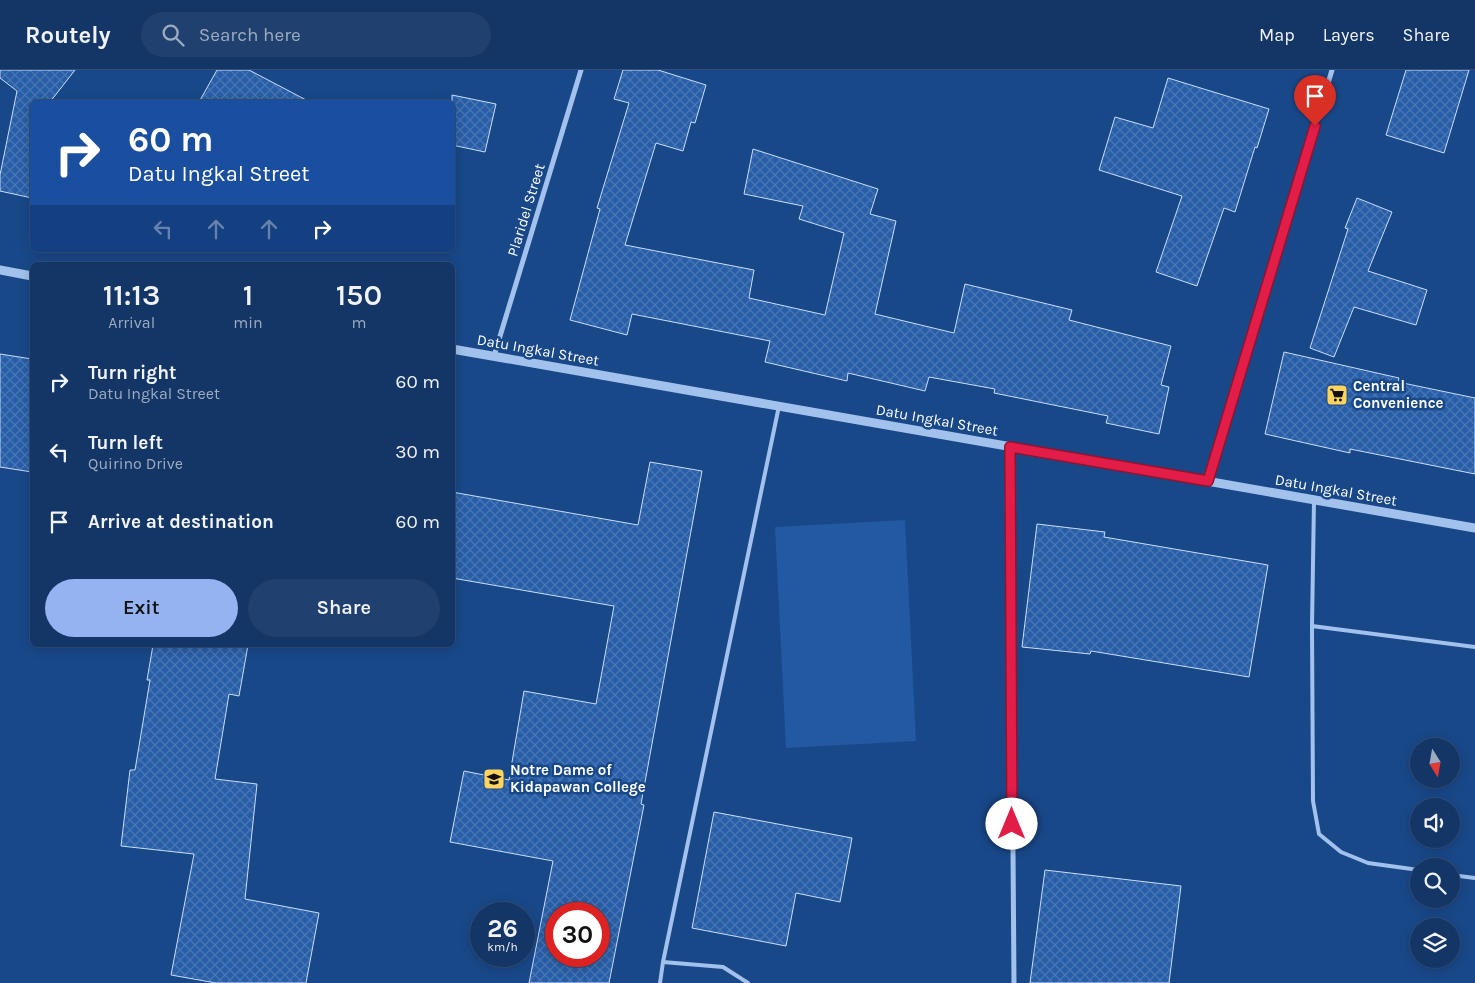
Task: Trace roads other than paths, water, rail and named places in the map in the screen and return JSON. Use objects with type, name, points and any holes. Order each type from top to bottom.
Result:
[{"type":"street","name":"Plaridel Street","points":[[494,356],[581,70]]},
{"type":"street","points":[[1208,481],[1332,70]]},
{"type":"street","points":[[0,270],[30,276]]},
{"type":"street","name":"Datu Ingkal Street","points":[[455,350],[1475,528]]},
{"type":"street","points":[[1010,447],[1014,983]]},
{"type":"lane","points":[[660,983],[779,406]]},
{"type":"lane","points":[[1314,500],[1312,626],[1313,801],[1319,834],[1341,852],[1368,863],[1410,869]]},
{"type":"lane","points":[[1312,626],[1475,647]]},
{"type":"lane","points":[[1460,876],[1475,878]]},
{"type":"lane","points":[[663,962],[723,967],[748,983]]},
{"type":"place","name":"Central Convenience","points":[[1337,395]]},
{"type":"place","name":"Notre Dame of Kidapawan College","points":[[494,779]]}]
